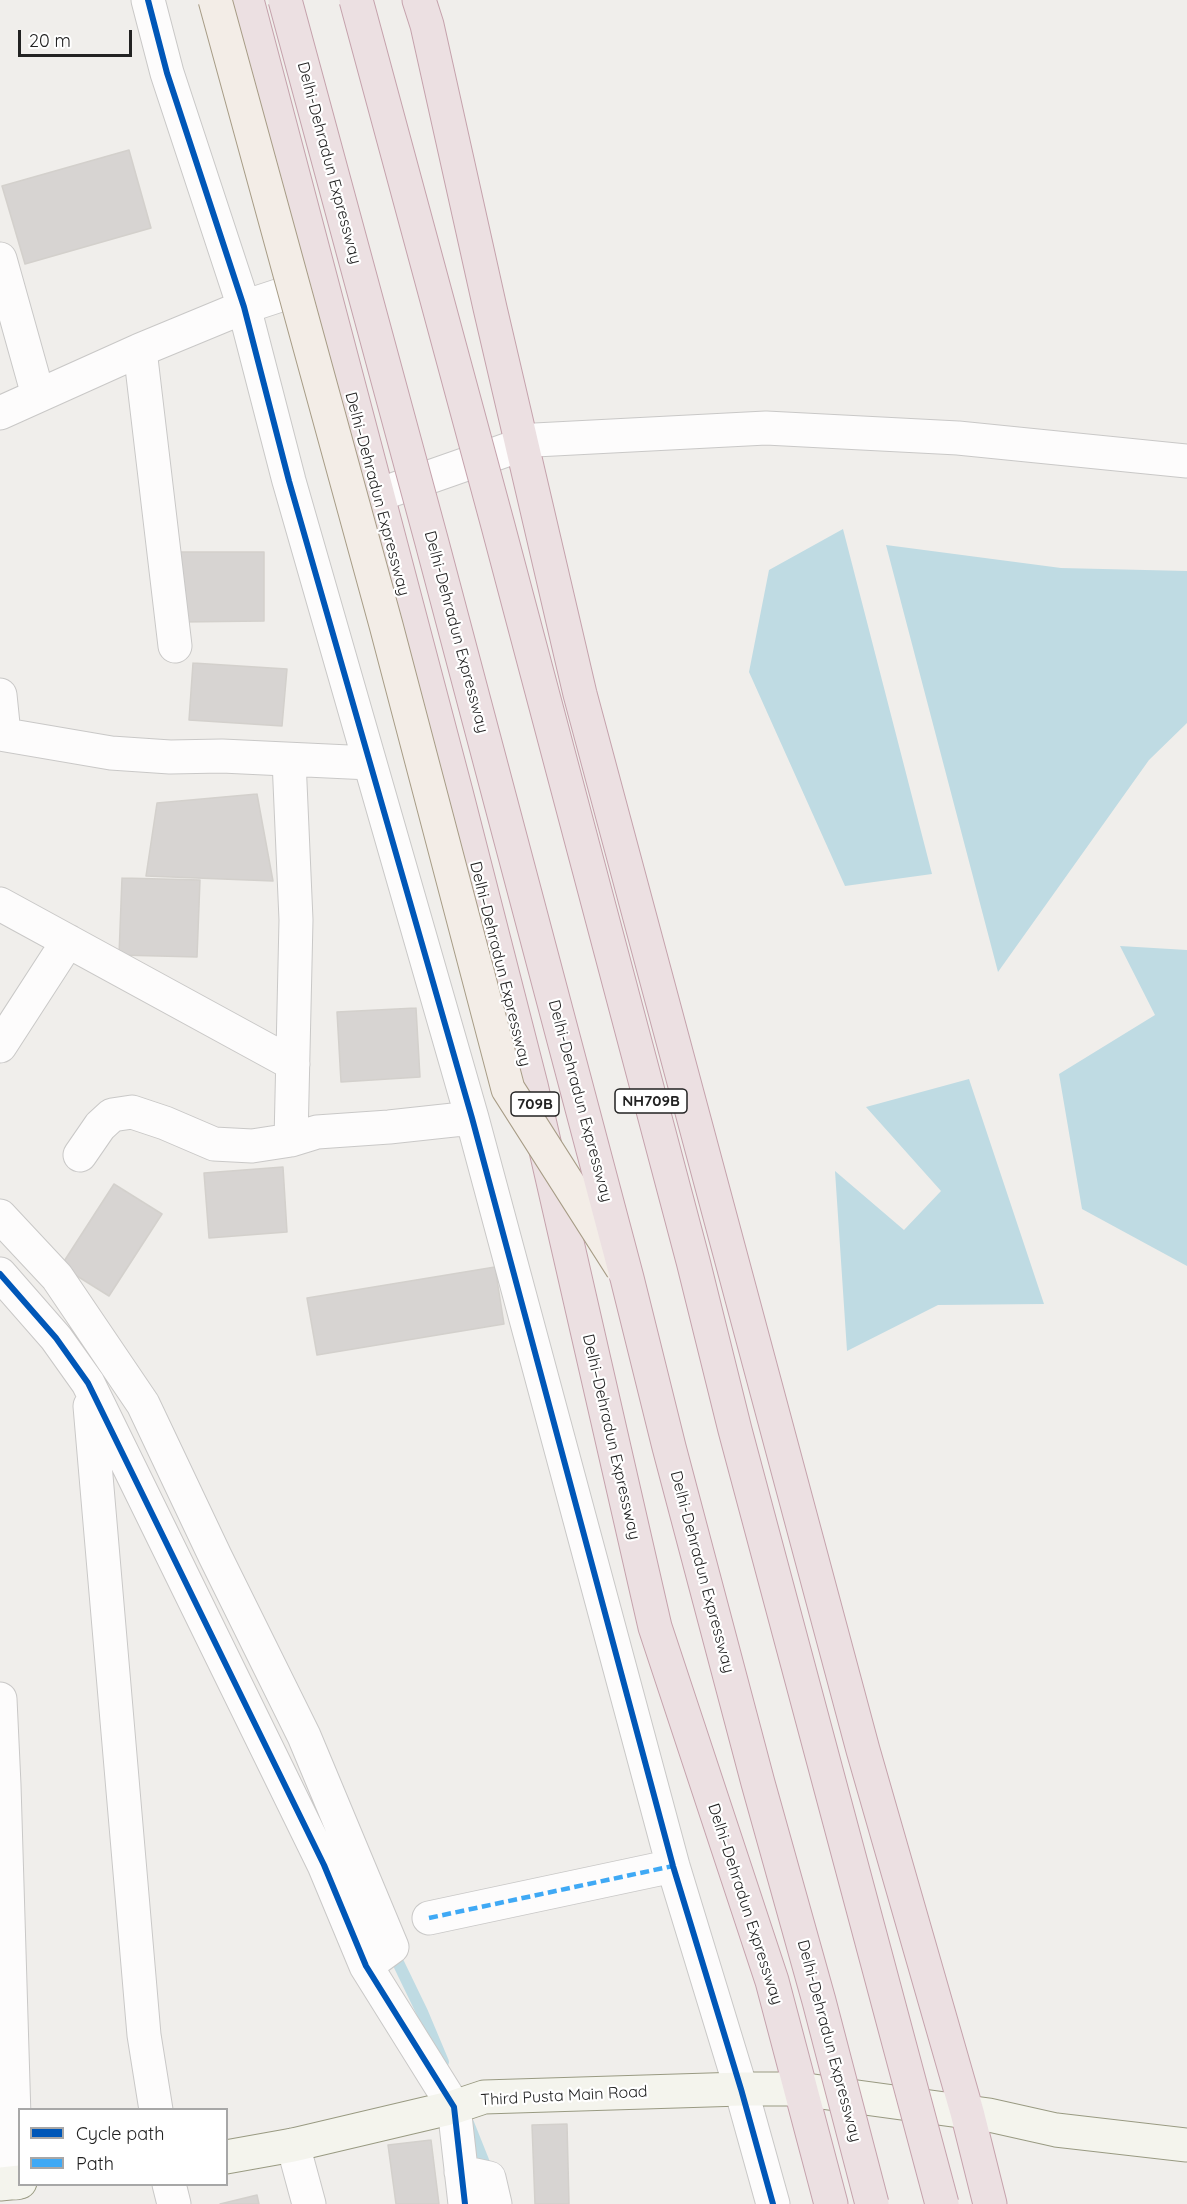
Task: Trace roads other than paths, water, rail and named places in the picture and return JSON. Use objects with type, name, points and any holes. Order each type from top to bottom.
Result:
[{"type":"highway","name":"Delhi–Dehradun Expressway","points":[[247,0],[531,1085],[655,1627],[772,1981],[831,2204]]},
{"type":"highway","name":"Delhi-Dehradun Expressway","points":[[285,0],[872,2204]]},
{"type":"highway","name":"NH709B","points":[[356,0],[512,579],[942,2204]]},
{"type":"highway","points":[[419,0],[427,25],[580,694],[860,1739],[967,2112],[990,2204]]},
{"type":"main road","points":[[215,0],[383,613],[508,1089],[627,1278]]},
{"type":"street","points":[[148,0],[167,73],[244,307],[289,480],[472,1118],[673,1866],[741,2089],[773,2204]]},
{"type":"street","points":[[0,259],[38,395]]},
{"type":"street","points":[[0,413],[140,350],[244,307],[322,282]]},
{"type":"street","points":[[140,350],[175,646]]},
{"type":"street","points":[[378,495],[535,440],[766,428],[958,438],[1187,461]]},
{"type":"street","points":[[0,695],[2,734],[111,753],[170,758],[222,756],[370,763]]},
{"type":"street","points":[[289,760],[296,920],[291,1140]]},
{"type":"street","points":[[0,904],[293,1064]]},
{"type":"street","points":[[0,1046],[68,941]]},
{"type":"street","points":[[80,1155],[100,1126],[112,1115],[132,1112],[214,1144],[252,1146],[291,1140],[317,1132],[472,1118]]},
{"type":"street","points":[[0,1216],[57,1277],[143,1404],[304,1736],[378,1958]]},
{"type":"street","points":[[0,1274],[56,1338],[88,1383],[324,1865],[378,1958],[469,2102],[461,2172],[465,2204]]},
{"type":"street","points":[[88,1383],[98,1478],[143,2024],[156,2108]]},
{"type":"street","points":[[0,1699],[4,1785],[12,2183]]},
{"type":"street","points":[[429,1918],[673,1866]]},
{"type":"street","name":"Third Pusta Main Road","points":[[228,2157],[293,2145],[469,2102],[741,2089],[800,2089],[967,2112],[1056,2130],[1187,2145]]},
{"type":"street","points":[[293,2145],[309,2204]]},
{"type":"street","points":[[461,2172],[489,2178],[495,2204]]},
{"type":"street","points":[[170,2186],[174,2204]]},
{"type":"water","points":[[843,529],[932,874],[845,886],[749,672],[769,570]]},
{"type":"water","points":[[886,545],[1061,568],[1187,571],[1187,723],[1149,760],[998,972]]},
{"type":"water","points":[[1120,946],[1187,950],[1187,1266],[1082,1209],[1059,1074],[1155,1015]]},
{"type":"water","points":[[969,1079],[1044,1304],[938,1305],[847,1351],[835,1171],[904,1230],[941,1191],[866,1107]]},
{"type":"waterway","points":[[392,1950],[443,2062]]},
{"type":"waterway","points":[[468,2123],[488,2173]]}]
